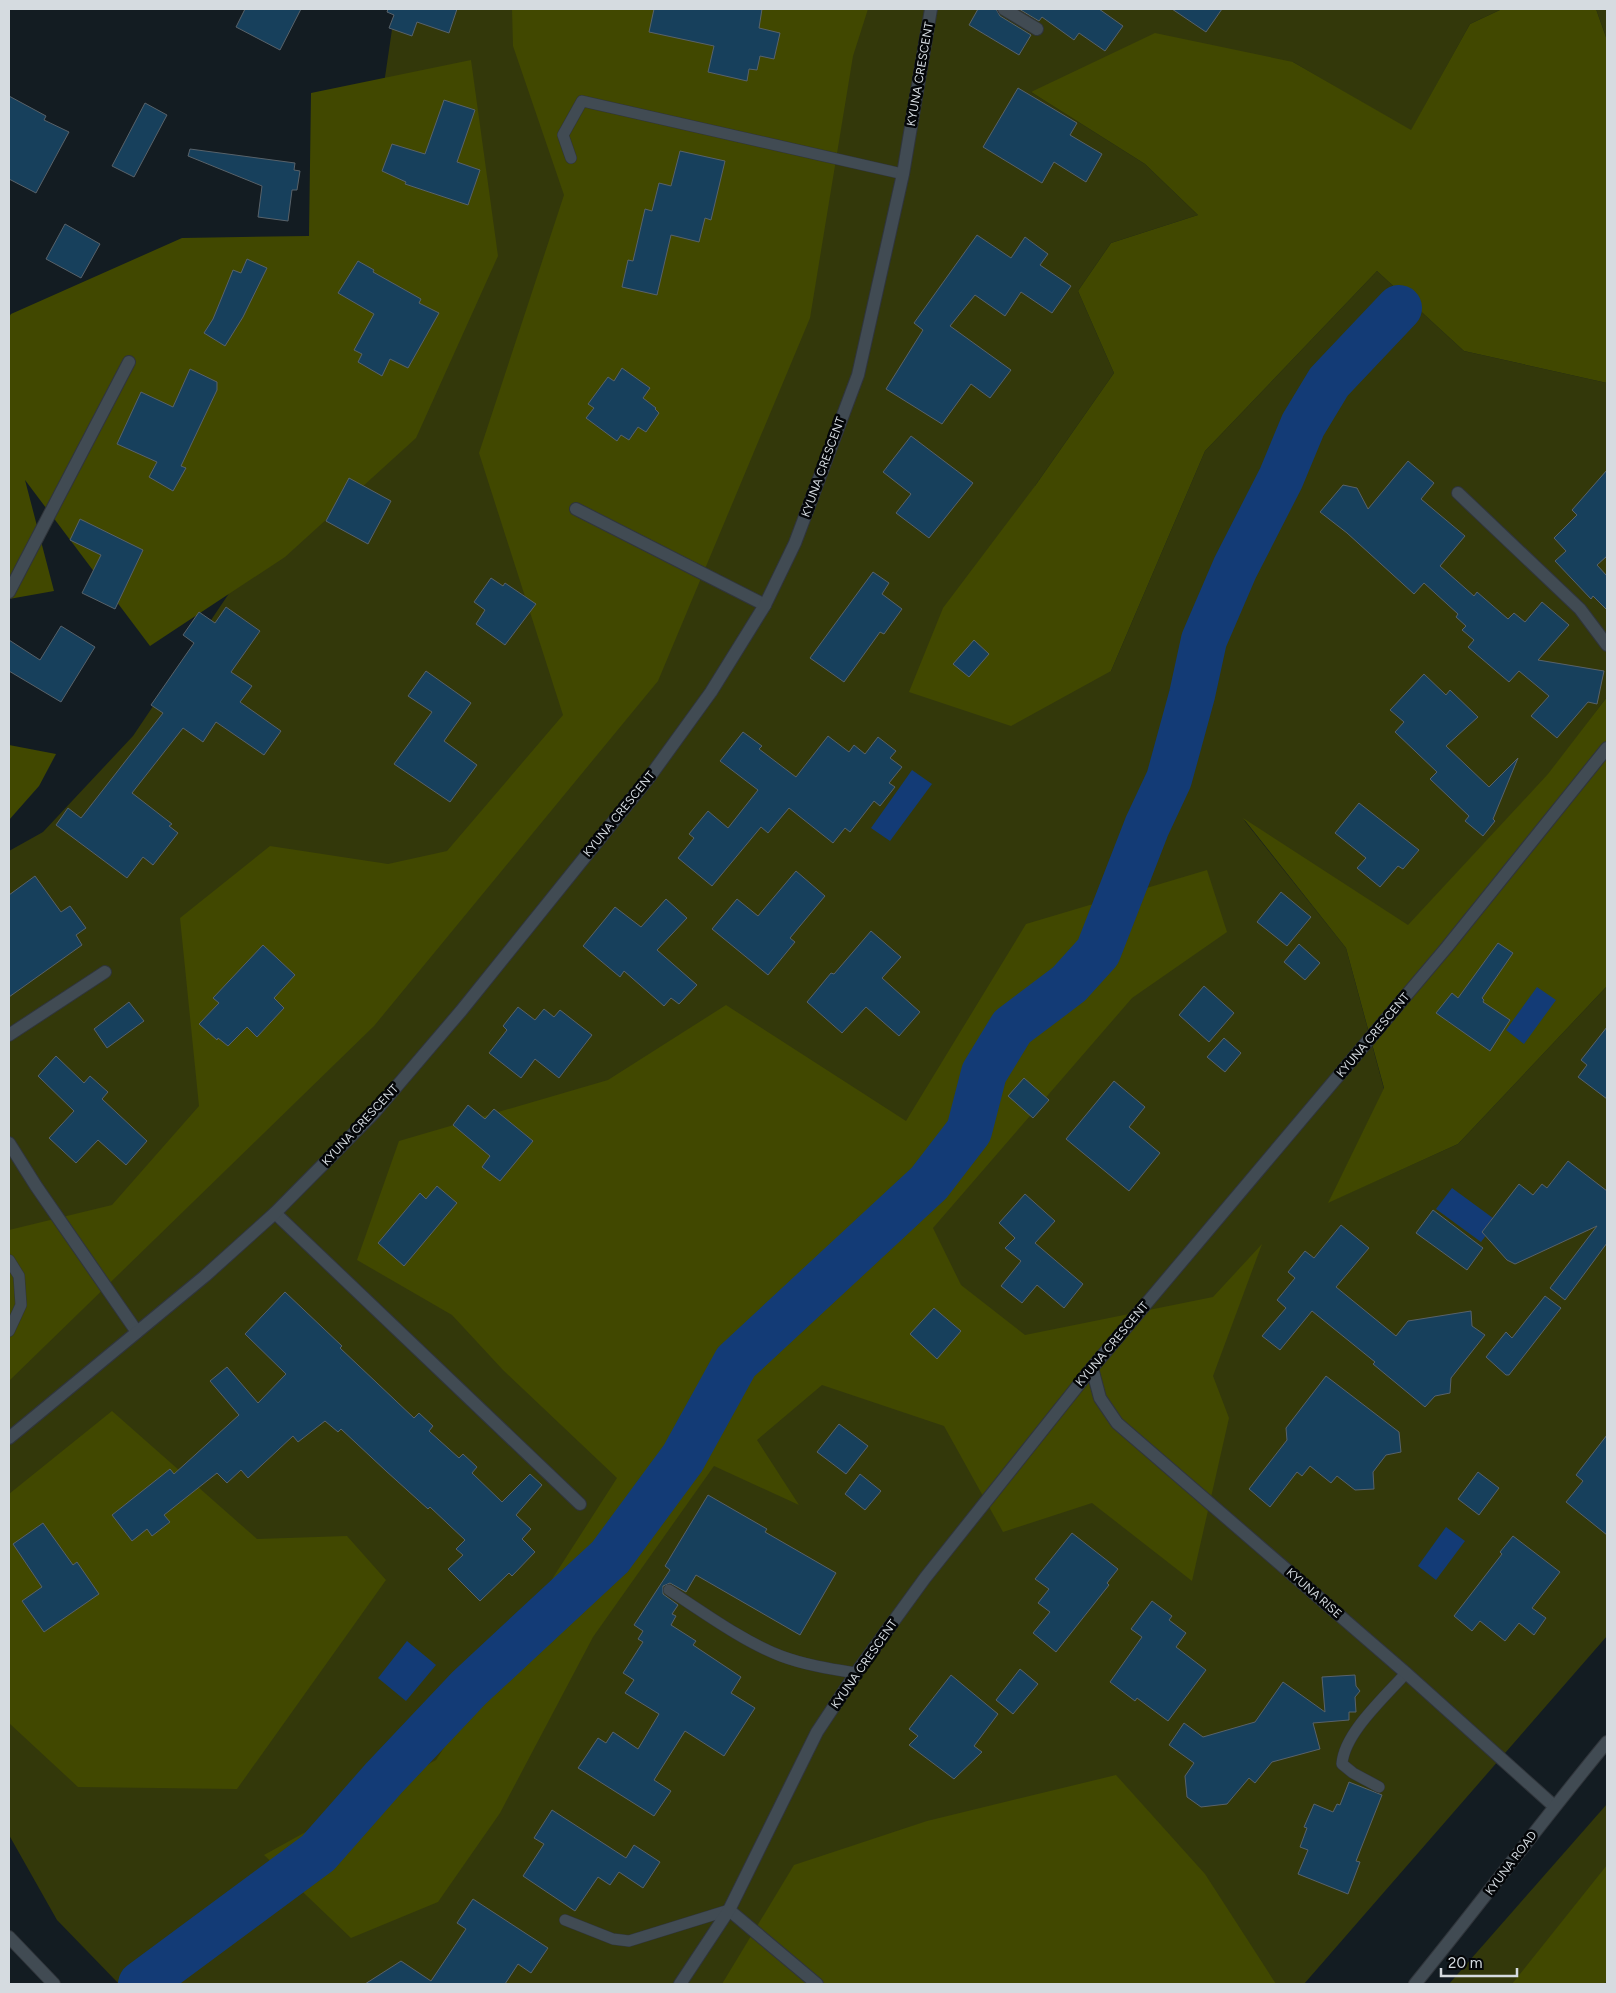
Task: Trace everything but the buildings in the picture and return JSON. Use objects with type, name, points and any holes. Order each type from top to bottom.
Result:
[{"type":"street","name":"KYUNA CRESCENT","points":[[9,1438],[205,1276],[275,1213],[374,1113],[468,1003],[651,775],[711,692],[765,605],[795,543],[858,375],[903,174],[931,9]]},
{"type":"street","points":[[1004,9],[1036,29]]},
{"type":"street","points":[[9,592],[129,362]]},
{"type":"street","points":[[1458,493],[1580,609],[1607,645]]},
{"type":"street","points":[[576,509],[765,605]]},
{"type":"street","name":"KYUNA CRESCENT","points":[[680,1984],[729,1910],[817,1732],[856,1673],[925,1578],[1092,1368],[1447,947],[1607,748]]},
{"type":"street","points":[[9,1035],[105,972]]},
{"type":"street","points":[[9,1143],[36,1186],[137,1332]]},
{"type":"street","points":[[275,1213],[580,1504]]},
{"type":"street","name":"KYUNA RISE","points":[[1092,1368],[1100,1398],[1117,1423],[1406,1673],[1554,1806]]},
{"type":"street","name":"KYUNA ROAD","points":[[1415,1984],[1495,1885],[1554,1806],[1607,1742]]},
{"type":"street","points":[[729,1910],[817,1984]]},
{"type":"street","points":[[9,1937],[54,1984]]},
{"type":"lane","points":[[571,158],[563,135],[582,101],[903,174]]},
{"type":"lane","points":[[9,1260],[20,1276],[21,1305],[9,1331]]},
{"type":"lane","points":[[669,1590],[748,1640],[780,1656],[813,1666],[856,1673]]},
{"type":"lane","points":[[1379,1788],[1353,1773],[1342,1764],[1342,1753],[1359,1726],[1406,1673]]},
{"type":"lane","points":[[565,1920],[613,1939],[629,1941],[729,1910]]},
{"type":"green space","points":[[395,9],[1502,9],[1470,24],[1411,131],[1293,62],[1031,92],[1145,164],[1198,215],[1111,243],[1078,291],[1114,373],[1035,486],[1111,671],[1205,451],[1377,271],[1464,351],[1607,383],[1607,697],[1549,774],[1408,926],[1244,820],[1346,948],[1384,1089],[1329,1202],[1458,1144],[1607,986],[1607,1636],[1304,1984],[119,1984],[57,1920],[9,1835],[9,851],[43,832],[133,736],[277,522],[365,213]]},
{"type":"green space","points":[[512,9],[868,9],[853,56],[810,318],[658,681],[374,1026],[10,1380],[9,1230],[112,1205],[199,1106],[180,918],[270,846],[388,864],[447,851],[563,715],[479,453],[564,195],[513,46]]},
{"type":"green space","points":[[1502,9],[1596,9],[1607,40],[1607,383],[1464,351],[1377,271],[1205,451],[1111,671],[1011,726],[909,692],[943,608],[1035,486],[1114,373],[1078,291],[1111,243],[1198,215],[1145,164],[1031,92],[1155,33],[1293,62],[1411,130],[1470,24]]},
{"type":"green space","points":[[1596,9],[1607,9],[1607,40]]},
{"type":"green space","points":[[471,60],[498,256],[416,438],[285,557],[150,646],[25,480],[54,591],[9,599],[9,317],[11,314],[182,238],[309,236],[311,93]]},
{"type":"green space","points":[[1607,697],[1607,986],[1458,1144],[1328,1203],[1384,1088],[1346,948],[1243,818],[1408,925],[1548,774]]},
{"type":"green space","points":[[9,745],[56,754],[39,786],[9,820]]},
{"type":"green space","points":[[1207,870],[1227,932],[1132,998],[933,1228],[961,1285],[1025,1335],[1213,1297],[1262,1244],[1213,1376],[1229,1418],[1192,1581],[1092,1503],[1003,1532],[944,1426],[822,1385],[757,1440],[799,1505],[714,1466],[593,1637],[500,1813],[438,1902],[351,1938],[264,1855],[436,1760],[617,1478],[503,1370],[452,1315],[357,1260],[399,1141],[608,1080],[726,1005],[906,1121],[1026,924]]},
{"type":"green space","points":[[112,1411],[257,1539],[347,1536],[386,1580],[237,1789],[78,1787],[9,1723],[9,1494]]},
{"type":"green space","points":[[1116,1775],[1205,1874],[1276,1984],[722,1984],[794,1865],[927,1821]]},
{"type":"green space","points":[[1607,1804],[1607,1984],[1449,1984]]},
{"type":"green space","points":[[1607,1865],[1607,1981],[1603,1984],[1512,1984]]},
{"type":"water","points":[[912,770],[932,784],[890,841],[871,828]]},
{"type":"water","points":[[1537,987],[1556,1000],[1524,1044],[1506,1030]]},
{"type":"water","points":[[1452,1188],[1497,1221],[1481,1242],[1436,1209]]},
{"type":"water","points":[[1446,1527],[1465,1541],[1436,1580],[1418,1566]]},
{"type":"water","points":[[407,1641],[436,1665],[406,1701],[378,1678]]},
{"type":"waterway","points":[[141,1984],[318,1853],[384,1778],[469,1688],[610,1557],[683,1458],[736,1362],[929,1183],[969,1131],[984,1073],[1012,1027],[1069,984],[1098,952],[1147,826],[1169,779],[1192,695],[1204,640],[1235,568],[1281,478],[1303,425],[1329,382],[1399,308]]}]
